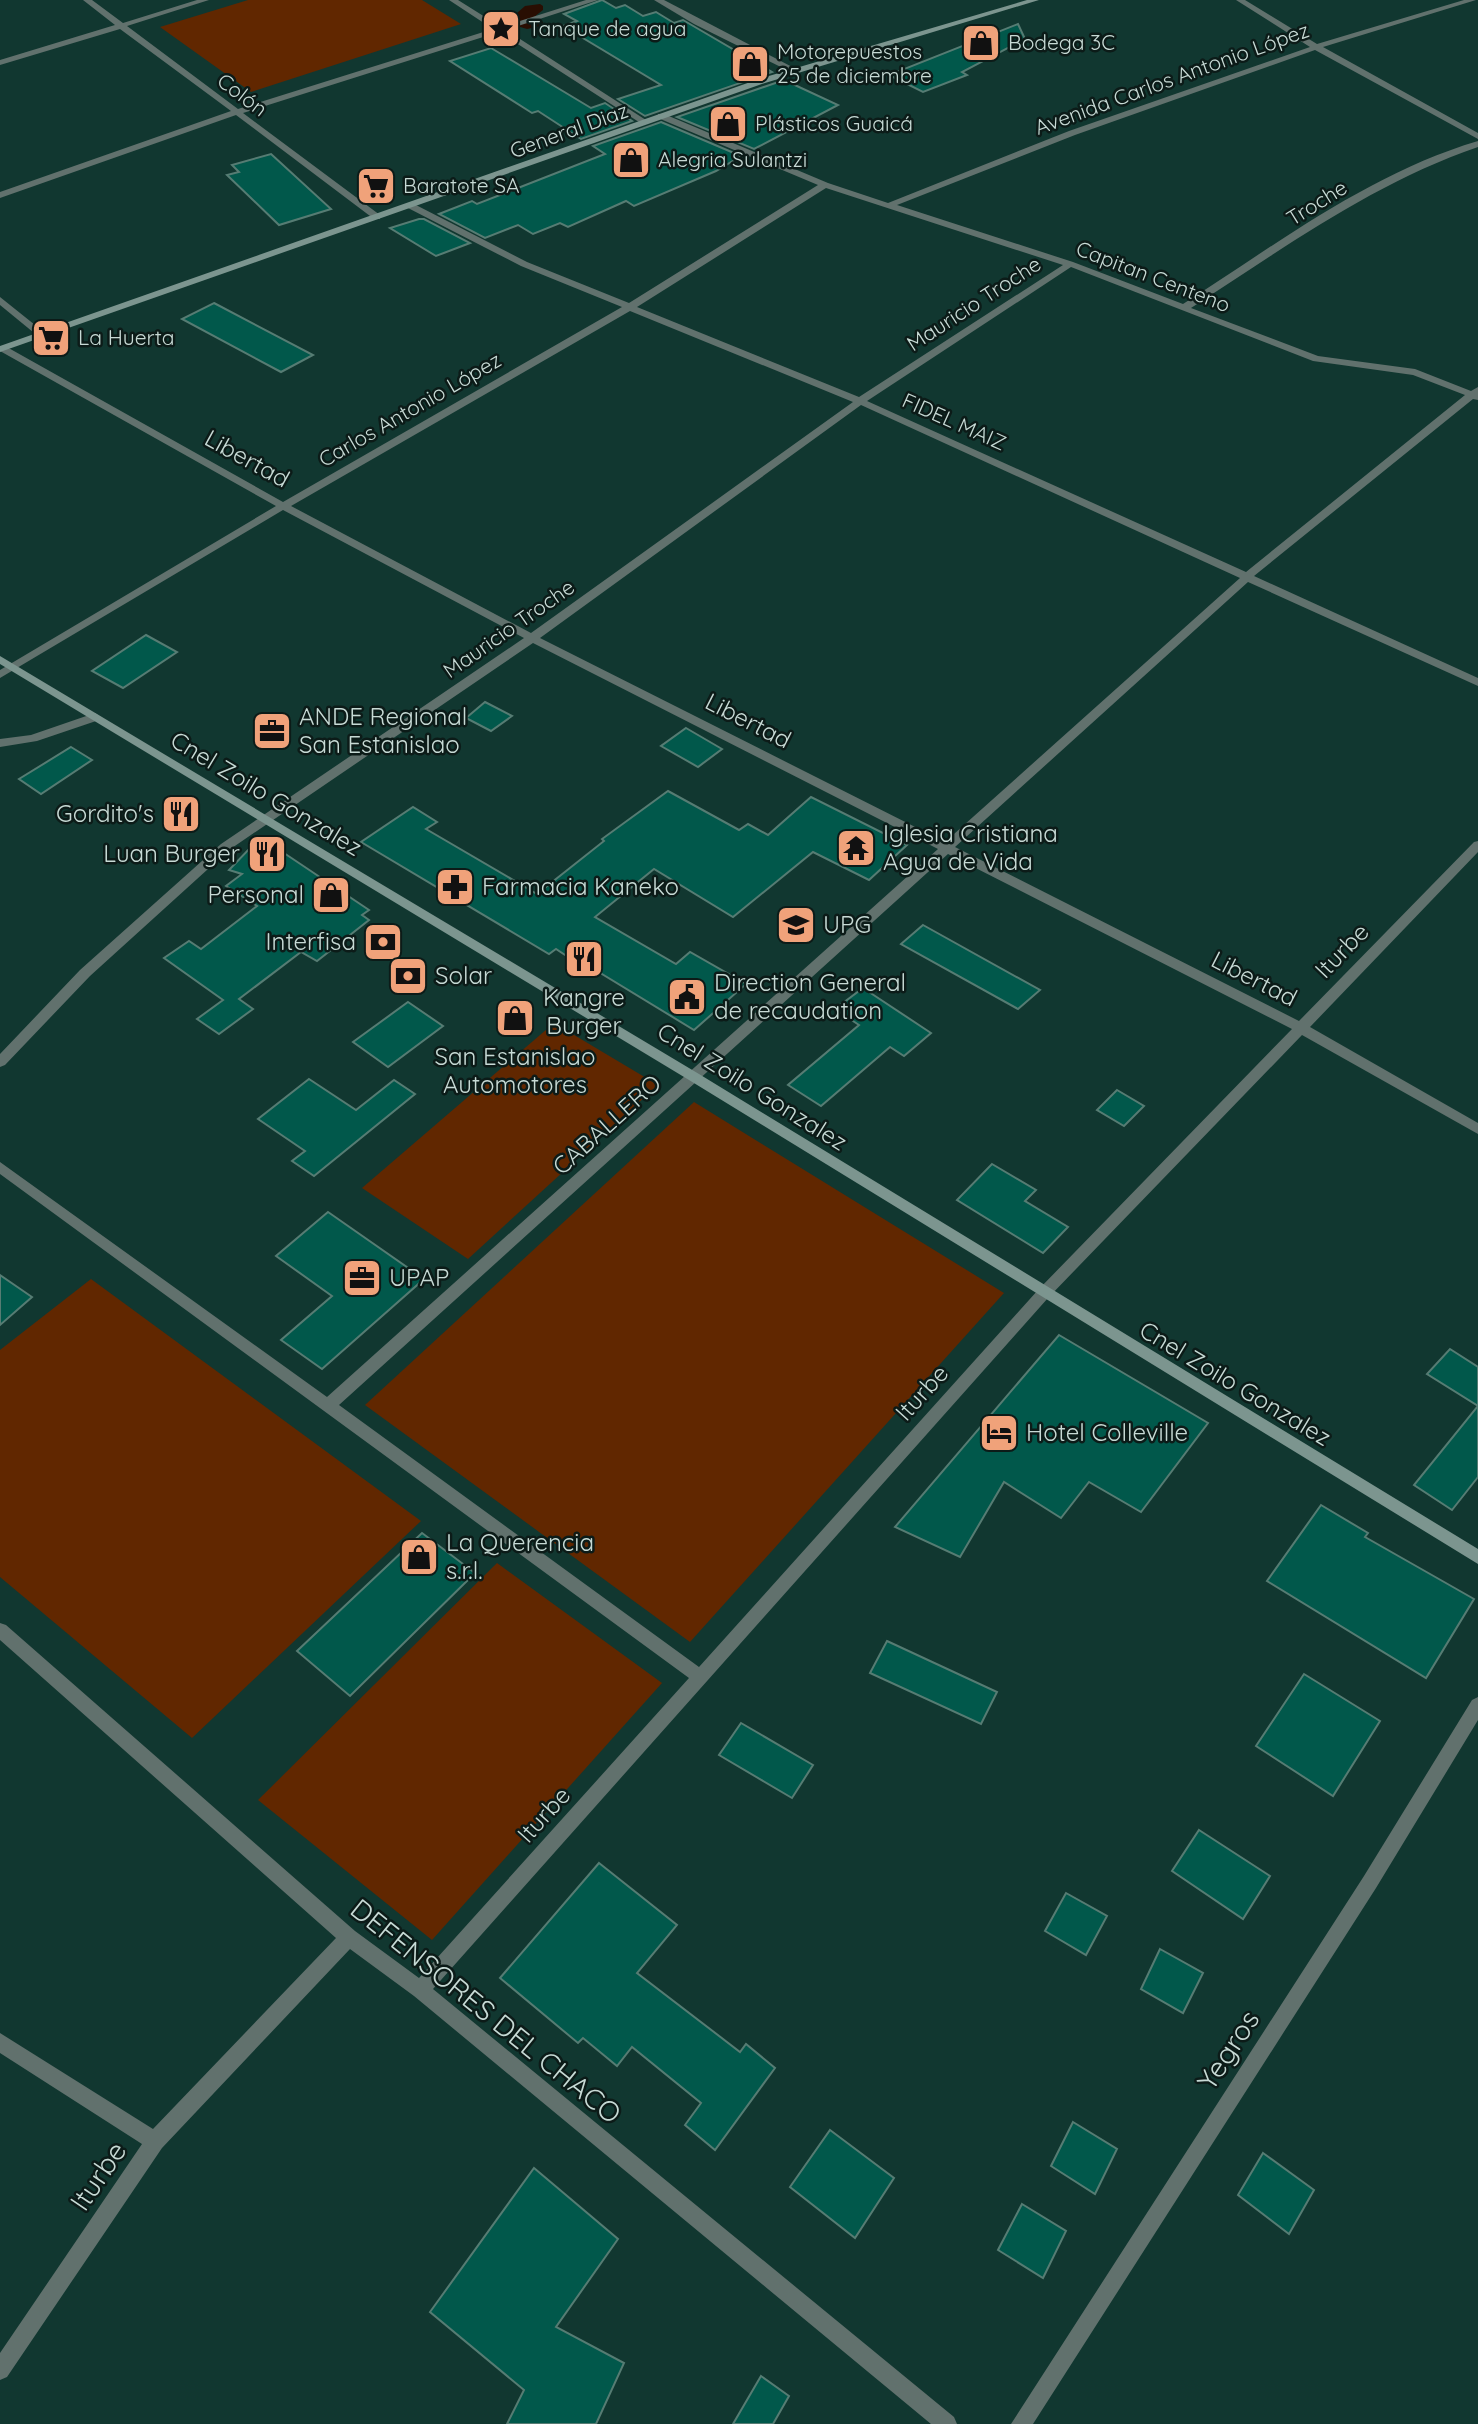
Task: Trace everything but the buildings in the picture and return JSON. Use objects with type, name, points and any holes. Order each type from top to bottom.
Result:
[{"type":"main road","name":"General Diaz","points":[[1,348],[794,70],[1035,0]]},
{"type":"main road","name":"Cnel Zoilo Gonzalez","points":[[0,659],[694,1077],[1043,1294],[1478,1558]]},
{"type":"street","name":"Colón","points":[[86,0],[377,217]]},
{"type":"street","points":[[0,63],[205,0]]},
{"type":"street","points":[[453,0],[645,122]]},
{"type":"street","points":[[0,195],[237,113],[594,0]]},
{"type":"street","points":[[659,0],[794,70]]},
{"type":"street","points":[[1240,0],[1315,47],[1478,136]]},
{"type":"street","name":"Avenida Carlos Antonio López","points":[[890,205],[1072,133],[1315,47],[1472,0]]},
{"type":"street","name":"Capitan Centeno","points":[[661,116],[825,185],[1070,264],[1316,359],[1415,372],[1476,394]]},
{"type":"street","name":"Troche","points":[[1184,308],[1366,193],[1447,153],[1478,145]]},
{"type":"street","name":"Carlos Antonio López","points":[[13,667],[283,506],[632,306],[825,185]]},
{"type":"street","name":"FIDEL MAIZ","points":[[411,206],[524,264],[860,401],[1478,682]]},
{"type":"street","name":"Mauricio Troche","points":[[0,1062],[85,972],[225,847],[532,638],[860,401],[1070,264]]},
{"type":"street","points":[[0,300],[42,335]]},
{"type":"street","name":"Libertad","points":[[1,348],[283,506],[532,638],[1301,1028],[1478,1129]]},
{"type":"street","name":"CABALLERO","points":[[328,1406],[1247,577],[1476,394]]},
{"type":"street","points":[[0,675],[13,667]]},
{"type":"street","points":[[0,743],[33,738],[95,717]]},
{"type":"street","name":"Iturbe","points":[[419,1990],[1043,1294],[1478,845]]},
{"type":"street","points":[[0,1167],[700,1677]]},
{"type":"street","name":"DEFENSORES DEL CHACO","points":[[0,1630],[349,1937],[419,1990],[947,2424]]},
{"type":"street","name":"Yegros","points":[[1021,2424],[1370,1882],[1478,1704]]},
{"type":"street","name":"Iturbe","points":[[0,2371],[156,2141],[349,1937]]},
{"type":"street","points":[[0,2042],[156,2141]]},
{"type":"shaded area","points":[[248,0],[422,0],[461,24],[251,92],[160,27]]},
{"type":"shaded area","points":[[540,4],[543,10],[534,17],[543,22],[541,26],[527,29],[510,24],[525,6]]},
{"type":"shaded area","points":[[554,1023],[658,1085],[468,1259],[362,1188]]},
{"type":"shaded area","points":[[694,1102],[1004,1293],[690,1642],[365,1405]]},
{"type":"shaded area","points":[[91,1279],[421,1521],[192,1738],[0,1577],[0,1350]]},
{"type":"shaded area","points":[[497,1563],[662,1683],[432,1940],[258,1800]]},
{"type":"place","name":"Tanque de agua","points":[[501,29]]},
{"type":"place","name":"Bodega 3C","points":[[981,43]]},
{"type":"place","name":"Motorepuestos 25 de diciembre","points":[[750,64]]},
{"type":"place","name":"Plásticos Guaicá","points":[[728,124]]},
{"type":"place","name":"Alegria Sulantzi","points":[[631,160]]},
{"type":"place","name":"Baratote SA","points":[[376,186]]},
{"type":"place","name":"La Huerta","points":[[51,338]]},
{"type":"place","name":"ANDE Regional San Estanislao","points":[[272,731]]},
{"type":"place","name":"Gordito's","points":[[181,814]]},
{"type":"place","name":"Iglesia Cristiana Agua de Vida","points":[[856,848]]},
{"type":"place","name":"Luan Burger","points":[[267,854]]},
{"type":"place","name":"Farmacia Kaneko","points":[[455,887]]},
{"type":"place","name":"Personal","points":[[331,895]]},
{"type":"place","name":"UPG","points":[[796,925]]},
{"type":"place","name":"Interfisa","points":[[383,942]]},
{"type":"place","name":"Kangre Burger","points":[[584,959]]},
{"type":"place","name":"Solar","points":[[408,976]]},
{"type":"place","name":"Direction General de recaudation","points":[[687,997]]},
{"type":"place","name":"San Estanislao Automotores","points":[[515,1018]]},
{"type":"place","name":"UPAP","points":[[362,1278]]},
{"type":"place","name":"Hotel Colleville","points":[[999,1433]]},
{"type":"place","name":"La Querencia s.r.l.","points":[[419,1557]]}]
